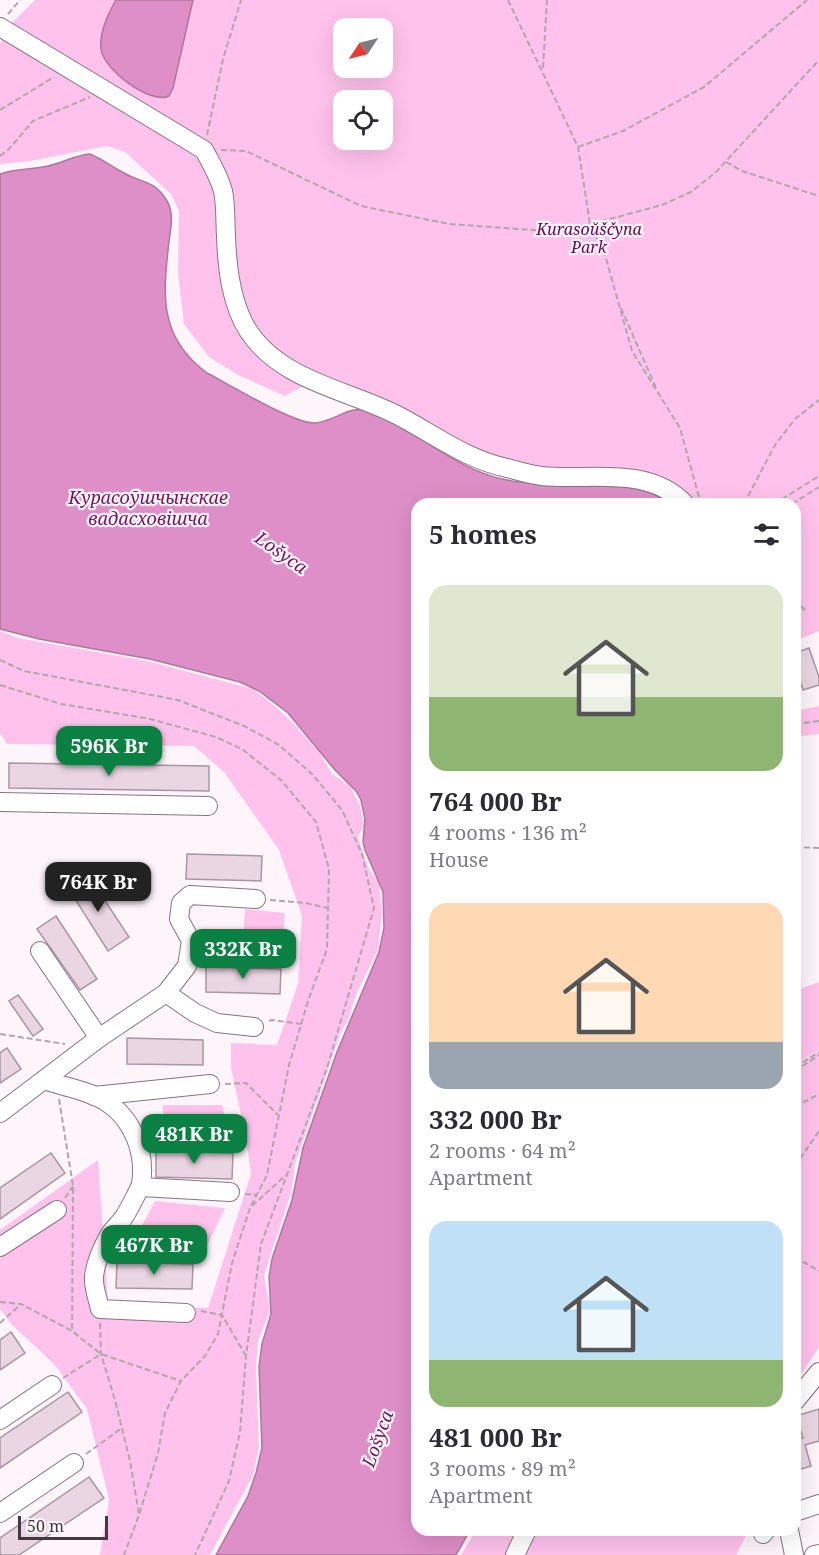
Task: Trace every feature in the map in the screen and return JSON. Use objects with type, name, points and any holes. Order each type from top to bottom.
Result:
[{"type":"street","points":[[3,22],[100,87],[204,150],[223,191],[230,274],[239,313],[249,332],[264,350],[279,361],[294,371],[395,414],[459,452],[503,468],[542,476],[649,481],[682,498]]},
{"type":"street","points":[[0,802],[208,806]]},
{"type":"street","points":[[0,1113],[99,1038],[166,993],[187,966],[191,941],[179,919],[181,903],[190,896],[256,899]]},
{"type":"street","points":[[40,951],[99,1038]]},
{"type":"street","points":[[166,993],[195,1013],[217,1023],[254,1027]]},
{"type":"street","points":[[44,1080],[94,1096],[118,1111],[138,1143],[141,1158],[141,1187],[110,1235],[93,1279],[100,1309],[192,1312]]},
{"type":"street","points":[[94,1096],[210,1084]]},
{"type":"street","points":[[141,1187],[230,1192]]},
{"type":"street","points":[[0,1247],[57,1210]]},
{"type":"street","points":[[801,1394],[819,1372]]},
{"type":"street","points":[[0,1420],[52,1384]]},
{"type":"street","points":[[0,1513],[74,1463]]},
{"type":"street","points":[[801,1510],[819,1504]]},
{"type":"street","points":[[515,1555],[524,1536]]},
{"type":"street","points":[[790,1536],[794,1555]]},
{"type":"street","points":[[814,1555],[819,1554]]},
{"type":"path","points":[[3,22],[20,0]]},
{"type":"path","points":[[241,0],[223,59],[204,150],[246,151],[362,206],[449,224],[561,232],[662,205],[699,185],[725,161],[819,60]]},
{"type":"path","points":[[508,0],[578,147],[590,224],[605,255],[632,351],[680,428],[692,498]]},
{"type":"path","points":[[543,71],[547,0]]},
{"type":"path","points":[[578,147],[623,131],[704,87],[807,0]]},
{"type":"path","points":[[1,108],[69,67]]},
{"type":"path","points":[[0,156],[33,121],[90,97],[100,87]]},
{"type":"path","points":[[725,161],[742,171],[819,196]]},
{"type":"path","points":[[616,297],[661,399]]},
{"type":"path","points":[[747,498],[775,445],[795,419],[819,400]]},
{"type":"path","points":[[784,498],[819,476]]},
{"type":"path","points":[[801,498],[819,487]]},
{"type":"path","points":[[801,606],[806,612]]},
{"type":"path","points":[[0,685],[61,704],[150,719],[216,737],[242,749],[282,781],[316,822],[329,869],[327,949],[289,1065],[267,1175],[250,1208],[232,1263],[218,1334],[205,1356],[181,1381],[165,1413],[158,1453],[124,1555]]},
{"type":"path","points":[[801,723],[819,721]]},
{"type":"path","points":[[801,847],[819,848]]},
{"type":"path","points":[[256,899],[306,903],[327,908]]},
{"type":"path","points":[[272,1020],[301,1024]]},
{"type":"path","points":[[0,1034],[61,1045],[70,1043]]},
{"type":"path","points":[[801,1065],[819,1054]]},
{"type":"path","points":[[210,1084],[246,1083],[278,1115]]},
{"type":"path","points":[[801,1104],[819,1094]]},
{"type":"path","points":[[801,1157],[819,1131]]},
{"type":"path","points":[[250,1208],[287,1174]]},
{"type":"path","points":[[801,1260],[819,1271]]},
{"type":"path","points":[[0,1302],[21,1304],[72,1331],[101,1354],[181,1381]]},
{"type":"path","points":[[0,1323],[21,1304]]},
{"type":"path","points":[[100,1309],[101,1354],[130,1461],[139,1515]]},
{"type":"path","points":[[192,1312],[222,1315]]},
{"type":"path","points":[[222,1315],[246,1356]]},
{"type":"path","points":[[52,1384],[101,1354]]},
{"type":"path","points":[[74,1463],[122,1428]]},
{"type":"green space","name":"Kurasoŭščyna Park","points":[[35,0],[819,0],[819,631],[801,638],[801,498],[689,498],[677,486],[650,473],[627,470],[543,469],[505,461],[465,446],[368,393],[324,375],[285,396],[240,376],[209,357],[184,324],[178,273],[179,211],[171,194],[125,152],[107,146],[30,161],[0,164],[0,44],[7,28]]},
{"type":"green space","points":[[0,631],[18,638],[147,661],[253,689],[291,721],[319,752],[332,774],[351,787],[360,806],[364,826],[358,837],[369,869],[379,882],[382,915],[378,949],[341,1032],[295,1164],[291,1193],[264,1275],[270,1311],[258,1341],[256,1368],[259,1448],[253,1475],[210,1555],[100,1555],[109,1500],[87,1409],[54,1364],[12,1325],[0,1309],[0,1230],[98,1160],[108,1304],[208,1308],[251,1174],[231,1067],[231,1043],[277,1045],[298,984],[302,916],[279,850],[224,772],[194,746],[7,744],[0,733]]},
{"type":"green space","points":[[819,706],[819,734],[801,736],[801,710]]},
{"type":"green space","points":[[245,909],[285,913],[281,955],[242,953]]},
{"type":"green space","points":[[819,982],[819,1050],[801,1060],[801,989]]},
{"type":"green space","points":[[819,1051],[819,1347],[801,1375],[801,1062]]},
{"type":"green space","points":[[163,1105],[222,1105],[231,1141],[163,1142]]},
{"type":"green space","points":[[155,1201],[225,1208],[204,1252],[129,1250]]},
{"type":"green space","points":[[472,1536],[746,1536],[736,1555],[461,1555]]},
{"type":"water","points":[[116,0],[193,0],[173,88],[169,96],[151,95],[140,90],[118,75],[104,57],[101,49],[101,36]]},
{"type":"water","name":"Курасоўшчынскае вадасховішча","points":[[90,154],[129,176],[152,185],[167,201],[171,210],[171,221],[165,297],[167,314],[180,345],[207,373],[276,410],[303,421],[321,422],[355,410],[370,411],[462,464],[491,476],[527,483],[614,485],[634,488],[661,498],[411,498],[411,1536],[467,1536],[456,1555],[216,1555],[248,1496],[256,1473],[262,1448],[259,1366],[262,1344],[271,1314],[269,1277],[272,1259],[292,1200],[303,1148],[337,1052],[379,952],[384,928],[383,892],[365,850],[363,842],[365,819],[361,800],[356,791],[335,770],[288,713],[259,691],[240,682],[150,659],[39,639],[0,629],[0,174],[48,166]]},
{"type":"building","points":[[809,648],[819,677],[819,685],[803,690],[801,684],[801,651]]},
{"type":"building","points":[[9,763],[209,766],[209,791],[9,788]]},
{"type":"building","points":[[187,854],[262,856],[261,881],[186,879]]},
{"type":"building","points":[[88,875],[129,937],[108,951],[68,888]]},
{"type":"building","points":[[56,916],[97,979],[80,990],[37,929]]},
{"type":"building","points":[[206,967],[281,969],[280,994],[206,992]]},
{"type":"building","points":[[18,995],[43,1029],[33,1036],[9,1001]]},
{"type":"building","points":[[127,1038],[203,1040],[203,1065],[127,1064]]},
{"type":"building","points":[[7,1048],[21,1069],[0,1083],[0,1053]]},
{"type":"building","points":[[156,1151],[233,1153],[232,1179],[156,1177]]},
{"type":"building","points":[[51,1153],[65,1173],[0,1219],[0,1188]]},
{"type":"building","points":[[117,1262],[193,1264],[192,1289],[116,1288]]},
{"type":"building","points":[[11,1332],[25,1353],[0,1370],[0,1340]]},
{"type":"building","points":[[68,1392],[82,1412],[0,1468],[0,1438]]},
{"type":"building","points":[[819,1409],[819,1441],[805,1445],[811,1466],[801,1469],[801,1438],[803,1438],[801,1414]]},
{"type":"building","points":[[89,1477],[104,1498],[19,1555],[0,1555],[0,1538]]},
{"type":"water label","name":"Lošyca","points":[[281,553]]},
{"type":"water label","name":"Lošyca","points":[[378,1439]]}]
